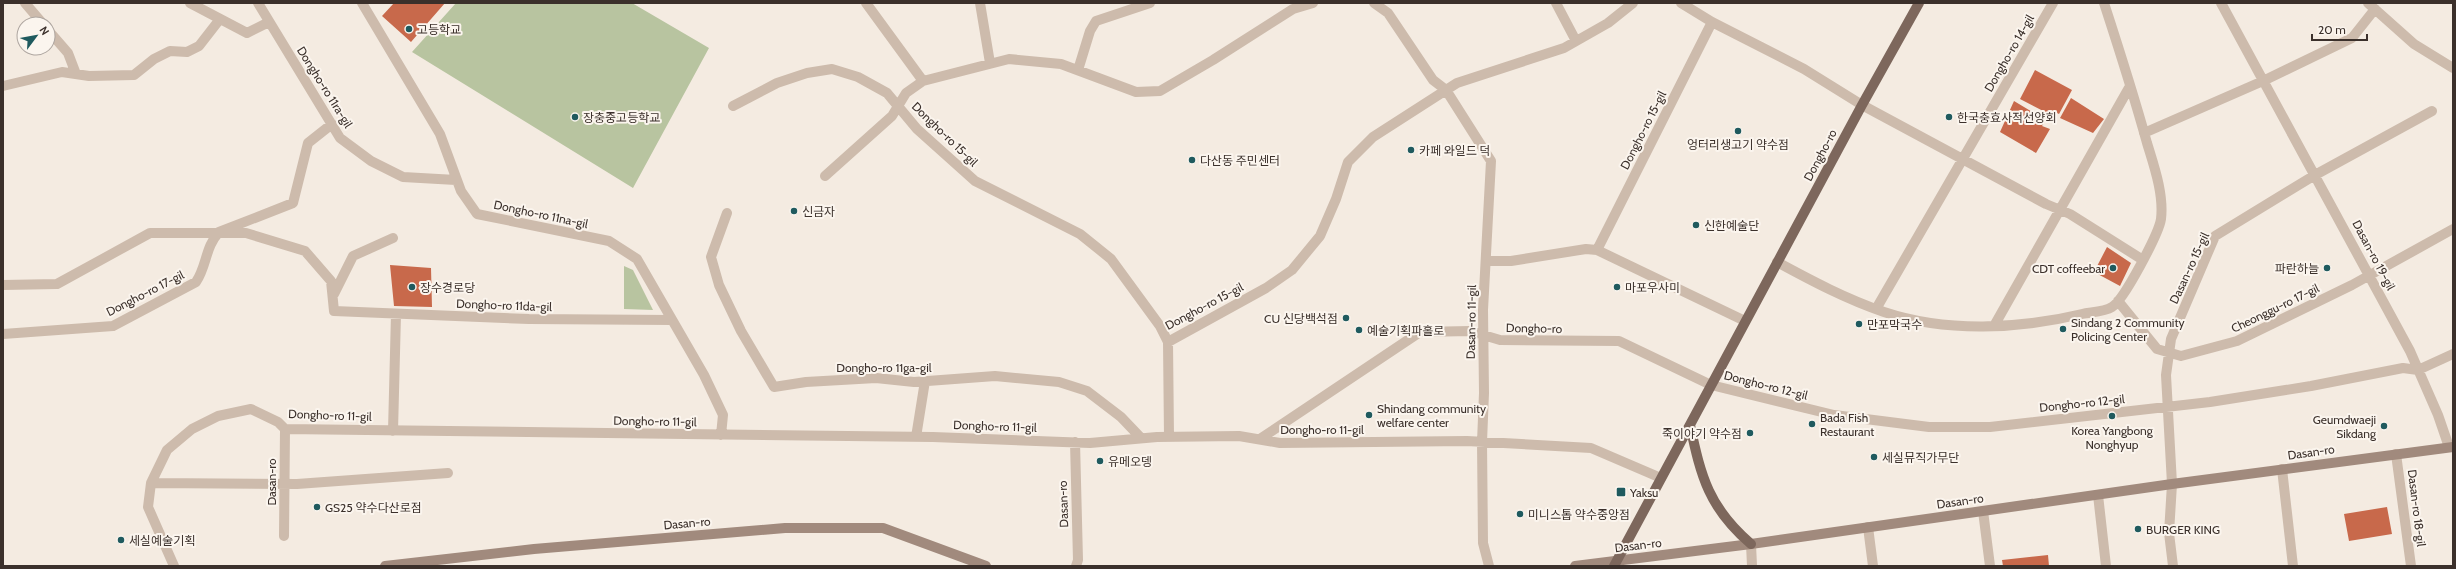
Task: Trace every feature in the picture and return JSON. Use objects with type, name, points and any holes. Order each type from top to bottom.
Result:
[{"type":"main road","name":"Dongho-ro","points":[[1615,563],[1862,105],[1919,3]]},
{"type":"main road","points":[[1690,425],[1699,467],[1712,498],[1728,523],[1751,544]]},
{"type":"main road","name":"Dasan-ro","points":[[1575,566],[1615,563],[2172,484],[2451,447]]},
{"type":"main road","name":"Dasan-ro","points":[[385,566],[534,550],[785,528],[883,528],[986,566]]},
{"type":"street","points":[[25,3],[36,16]]},
{"type":"street","points":[[190,3],[247,33],[269,22]]},
{"type":"street","name":"Dongho-ro 11ra-gil","points":[[258,3],[340,138],[371,161],[403,177],[456,180]]},
{"type":"street","name":"Dongho-ro 11na-gil","points":[[362,3],[440,134],[460,190],[477,214],[609,241],[637,259],[704,375],[723,415],[720,435]]},
{"type":"street","points":[[866,3],[923,81]]},
{"type":"street","points":[[980,3],[990,63]]},
{"type":"street","points":[[1078,70],[1090,31],[1096,21],[1150,3]]},
{"type":"street","name":"Dongho-ro 15-gil","points":[[825,176],[892,116],[906,93],[923,81],[1009,59],[1061,64],[1136,92],[1160,90],[1213,60],[1293,9],[1313,3]]},
{"type":"street","points":[[1374,3],[1388,13],[1433,80],[1446,90]]},
{"type":"street","points":[[1556,3],[1576,41]]},
{"type":"street","name":"Dongho-ro 15-gil","points":[[733,106],[777,82],[832,69],[858,77],[886,93],[917,129],[975,181],[1080,234],[1111,259],[1160,326],[1168,342],[1266,288],[1292,270],[1320,236],[1336,199],[1348,162],[1373,137],[1457,83],[1564,48],[1608,23],[1622,6],[1633,3]]},
{"type":"street","points":[[1681,3],[1712,22],[1804,69],[1862,105],[2059,210],[2143,260]]},
{"type":"street","name":"Dongho-ro 14-gil","points":[[1876,309],[2053,3]]},
{"type":"street","points":[[1777,262],[1841,296],[1876,309],[1934,323],[1981,327],[1994,326],[2059,320],[2112,307],[2125,293],[2143,260],[2161,220],[2159,185],[2104,3]]},
{"type":"street","name":"Dasan-ro 19-gil","points":[[2221,3],[2370,275],[2418,370],[2451,447]]},
{"type":"street","points":[[2144,133],[2263,81],[2352,38],[2371,6],[2414,44],[2453,68]]},
{"type":"street","points":[[3,86],[62,72],[76,74],[134,75],[154,59],[170,51],[187,52],[199,46],[220,19]]},
{"type":"street","name":"Dongho-ro 15-gil","points":[[1597,250],[1712,22]]},
{"type":"street","points":[[56,39],[68,53],[76,74]]},
{"type":"street","points":[[1994,326],[2130,86]]},
{"type":"street","name":"Dasan-ro 11-gil","points":[[1446,90],[1491,160],[1486,261],[1482,442],[1482,543],[1489,566]]},
{"type":"street","name":"Dasan-ro 15-gil","points":[[2172,484],[2169,406],[2166,375],[2168,352],[2171,339],[2215,236],[2315,175],[2432,111]]},
{"type":"street","points":[[219,232],[293,203],[308,143],[332,124]]},
{"type":"street","name":"Dongho-ro 11ga-gil","points":[[727,214],[711,257],[719,285],[741,331],[774,387],[806,382],[876,378],[925,381],[995,376],[1059,382],[1087,390],[1121,417],[1142,438]]},
{"type":"street","name":"Cheonggu-ro 17-gil","points":[[2118,301],[2157,349],[2182,356],[2237,341],[2370,275],[2453,229]]},
{"type":"street","points":[[3,285],[57,284],[150,233],[219,232],[246,233],[305,251],[331,281],[334,294]]},
{"type":"street","name":"Dongho-ro 17-gil","points":[[3,334],[113,326],[196,282],[202,273],[210,241],[219,232]]},
{"type":"street","points":[[334,294],[353,256],[393,238]]},
{"type":"street","points":[[1486,261],[1511,261],[1586,249],[1597,250],[1745,321]]},
{"type":"street","name":"Dongho-ro 11da-gil","points":[[334,294],[334,311],[529,319],[672,320]]},
{"type":"street","points":[[393,430],[396,314]]},
{"type":"street","name":"Dongho-ro","points":[[1260,440],[1420,332],[1470,331],[1500,340],[1619,341],[1711,385]]},
{"type":"street","points":[[1168,342],[1169,437]]},
{"type":"street","name":"Dongho-ro 12-gil","points":[[1711,385],[1834,415],[1929,427],[1990,427],[2169,406],[2311,386],[2403,368],[2418,370],[2453,354]]},
{"type":"street","points":[[916,437],[925,381]]},
{"type":"street","name":"Dongho-ro 11-gil","points":[[174,566],[148,507],[151,483],[166,450],[192,429],[218,416],[251,409],[278,422],[285,429],[916,437],[1074,442],[1169,437],[1239,436],[1280,443],[1482,442],[1591,448],[1660,478]]},
{"type":"street","name":"Dasan-ro","points":[[284,536],[285,429]]},
{"type":"street","name":"Dasan-ro","points":[[1074,442],[1078,560],[1076,566]]},
{"type":"street","name":"Dasan-ro 18-gil","points":[[2396,454],[2411,566]]},
{"type":"street","points":[[2282,469],[2293,566]]},
{"type":"street","points":[[151,483],[284,484],[448,473]]},
{"type":"street","points":[[2172,484],[2169,533],[2174,566]]},
{"type":"street","points":[[2098,495],[2106,566]]},
{"type":"street","points":[[1983,511],[1990,566]]},
{"type":"street","points":[[1868,528],[1873,566]]},
{"type":"street","points":[[1751,544],[1752,566]]},
{"type":"green space","points":[[456,3],[632,3],[709,48],[633,188],[412,52]]},
{"type":"green space","points":[[624,266],[633,270],[653,310],[624,309]]},
{"type":"building","name":"고등학교","points":[[394,3],[445,3],[411,42],[382,16]]},
{"type":"building","points":[[2035,70],[2072,90],[2059,114],[2051,110],[2049,114],[2020,99]]},
{"type":"building","points":[[2071,98],[2104,119],[2093,133],[2060,118]]},
{"type":"building","points":[[2014,101],[2046,120],[2042,126],[2050,129],[2036,153],[2000,132]]},
{"type":"building","name":"CDT coffeebar","points":[[2107,247],[2131,263],[2120,286],[2094,272]]},
{"type":"building","name":"장수경로당","points":[[390,265],[431,268],[432,307],[394,306]]},
{"type":"building","points":[[2387,507],[2392,534],[2349,541],[2344,514]]},
{"type":"building","points":[[2048,555],[2049,566],[2003,566],[2002,560]]},
{"type":"place","name":"고등학교","points":[[409,29]]},
{"type":"place","name":"장충중고등학교","points":[[575,117]]},
{"type":"place","name":"한국충효사적선양회","points":[[1949,117]]},
{"type":"place","name":"엉터리생고기 약수점","points":[[1738,131]]},
{"type":"place","name":"카페 와일드 덕","points":[[1411,150]]},
{"type":"place","name":"다산동 주민센터","points":[[1192,160]]},
{"type":"place","name":"신금자","points":[[794,211]]},
{"type":"place","name":"신한예술단","points":[[1696,225]]},
{"type":"place","name":"CDT coffeebar","points":[[2113,268]]},
{"type":"place","name":"파란하늘","points":[[2327,268]]},
{"type":"place","name":"장수경로당","points":[[412,287]]},
{"type":"place","name":"마포우사미","points":[[1617,287]]},
{"type":"place","name":"CU 신당백석점","points":[[1346,318]]},
{"type":"place","name":"만포막국수","points":[[1859,324]]},
{"type":"place","name":"Sindang 2 Community Policing Center","points":[[2063,329]]},
{"type":"place","name":"예술기획파홀로","points":[[1359,330]]},
{"type":"place","name":"Shindang community welfare center","points":[[1369,415]]},
{"type":"place","name":"Korea Yangbong Nonghyup","points":[[2112,416]]},
{"type":"place","name":"Bada Fish Restaurant","points":[[1812,424]]},
{"type":"place","name":"Geumdwaeji Sikdang","points":[[2384,426]]},
{"type":"place","name":"죽이야기 약수점","points":[[1750,433]]},
{"type":"place","name":"세실뮤직가무단","points":[[1874,457]]},
{"type":"place","name":"유메오뎅","points":[[1100,461]]},
{"type":"place","name":"Yaksu","points":[[1621,492]]},
{"type":"place","name":"GS25 약수다산로점","points":[[317,507]]},
{"type":"place","name":"미니스톱 약수중앙점","points":[[1520,514]]},
{"type":"place","name":"BURGER KING","points":[[2138,529]]},
{"type":"place","name":"세실예술기획","points":[[121,540]]}]
